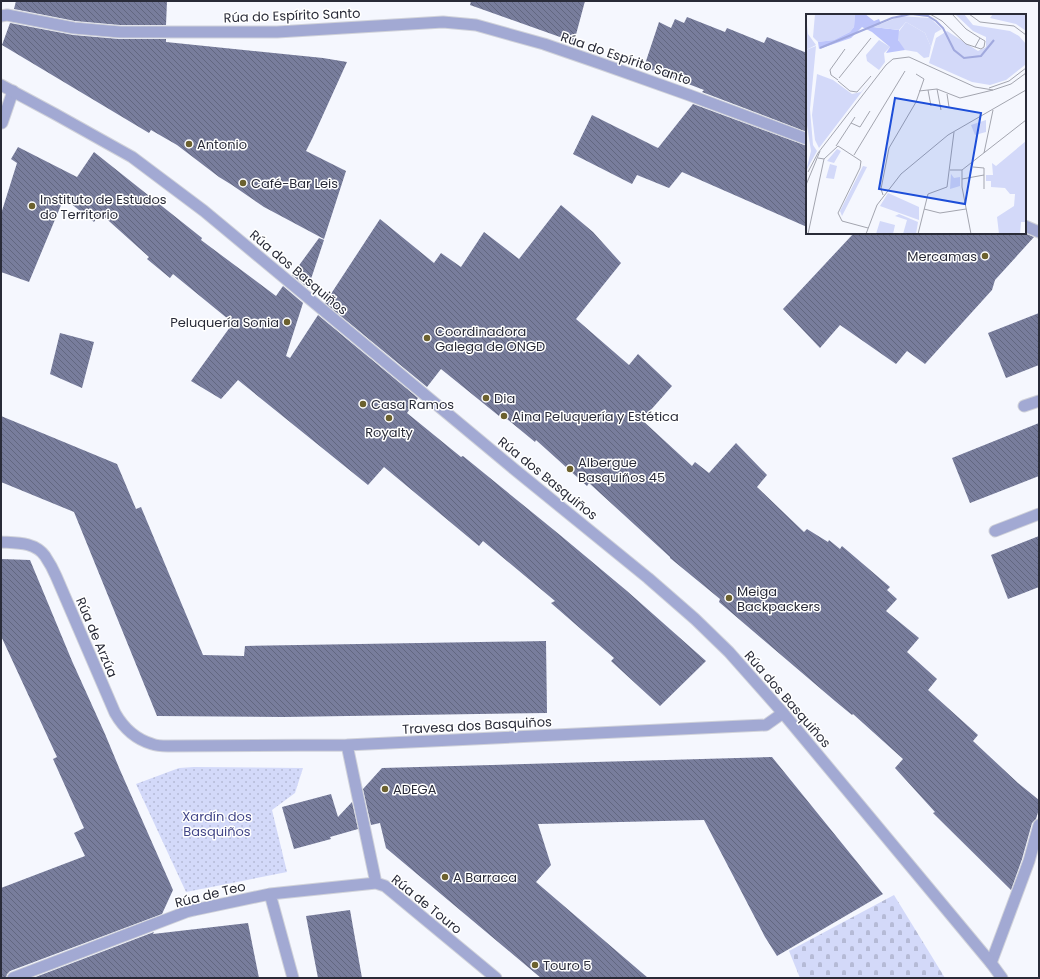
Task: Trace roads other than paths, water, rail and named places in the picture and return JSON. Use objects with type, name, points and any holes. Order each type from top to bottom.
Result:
[{"type":"street","name":"Rúa do Espírito Santo","points":[[1,16],[7,15],[74,28],[120,32],[277,32],[443,22],[476,25],[544,44],[703,100],[806,139]]},
{"type":"street","name":"Rúa dos Basquiños","points":[[1,85],[132,157],[204,211],[514,469],[648,578],[695,619],[729,652],[783,713],[1002,978]]},
{"type":"street","points":[[2,124],[13,92]]},
{"type":"street","points":[[1026,226],[1039,232]]},
{"type":"street","points":[[1024,406],[1039,401]]},
{"type":"street","points":[[995,531],[1039,514]]},
{"type":"street","name":"Rúa de Arzúa","points":[[1,542],[24,543],[36,548],[45,555],[56,576],[112,707],[119,720],[126,728],[139,738],[152,744],[168,746]]},
{"type":"street","name":"Travesa dos Basquiños","points":[[168,746],[347,744],[766,725],[783,713]]},
{"type":"street","name":"Rúa de Touro","points":[[347,744],[376,884],[385,886],[496,978]]},
{"type":"street","points":[[991,963],[1029,860],[1039,825]]},
{"type":"street","name":"Rúa de Teo","points":[[13,978],[186,912],[270,894],[376,884]]},
{"type":"street","points":[[270,894],[293,978]]},
{"type":"place","name":"Antonio","points":[[189,144]]},
{"type":"place","name":"Café-Bar Leis","points":[[243,183]]},
{"type":"place","name":"Instituto de Estudos do Territorio","points":[[32,206]]},
{"type":"place","name":"Mercamas","points":[[985,256]]},
{"type":"place","name":"Peluquería Sonia","points":[[287,322]]},
{"type":"place","name":"Coordinadora Galega de ONGD","points":[[427,338]]},
{"type":"place","name":"Dia","points":[[486,398]]},
{"type":"place","name":"Casa Ramos","points":[[363,404]]},
{"type":"place","name":"Aina Peluquería y Estética","points":[[504,416]]},
{"type":"place","name":"Royalty","points":[[389,418]]},
{"type":"place","name":"Albergue Basquiños 45","points":[[570,469]]},
{"type":"place","name":"Meiga Backpackers","points":[[729,598]]},
{"type":"place","name":"ADEGA","points":[[385,789]]},
{"type":"place","name":"A Barraca","points":[[445,877]]},
{"type":"place","name":"Touro 5","points":[[535,965]]},
{"type":"park label","name":"Xardín dos Basquiños","points":[[217,824]]}]
